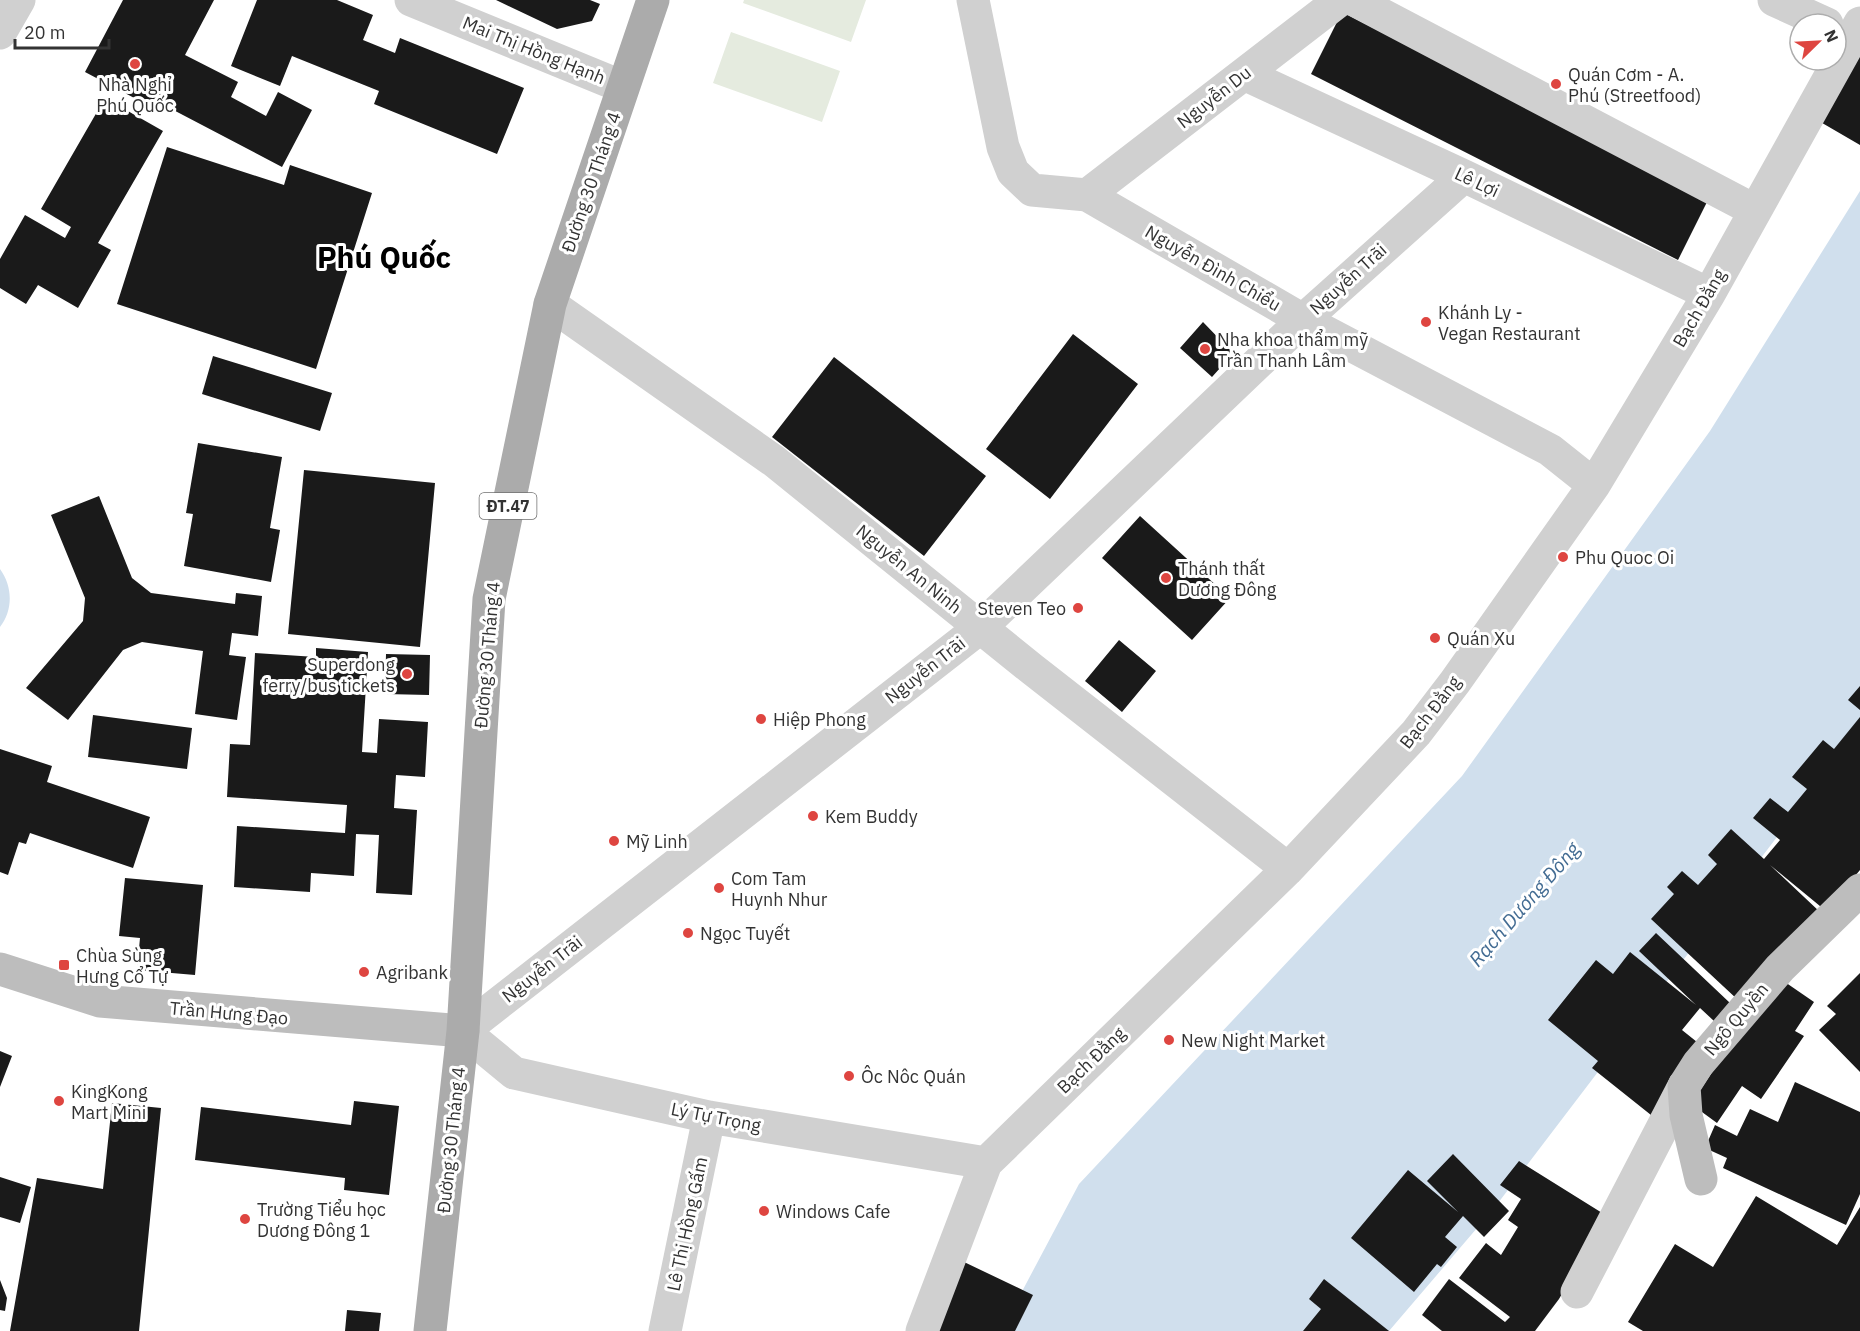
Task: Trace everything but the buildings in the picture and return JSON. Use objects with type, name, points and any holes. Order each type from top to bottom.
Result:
[{"type":"main road","name":"Đường 30 Tháng 4","points":[[430,1331],[463,1031],[489,599],[550,304],[653,0]]},
{"type":"main road","name":"Ngô Quyền","points":[[1684,1086],[1698,1064],[1780,968],[1860,890]]},
{"type":"main road","name":"Trần Hưng Đạo","points":[[0,969],[100,1001],[298,1020],[463,1031]]},
{"type":"main road","points":[[1684,1086],[1686,1115],[1701,1179]]},
{"type":"street","points":[[0,33],[19,0]]},
{"type":"street","name":"Mai Thị Hồng Hạnh","points":[[411,0],[623,87]]},
{"type":"street","name":"Nguyễn Đình Chiểu","points":[[973,0],[1002,147],[1013,172],[1032,190],[1088,195],[1302,320],[1550,450],[1594,485]]},
{"type":"street","name":"Nguyễn Du","points":[[1088,195],[1340,0]]},
{"type":"street","points":[[1354,0],[1754,210]]},
{"type":"street","points":[[1774,0],[1804,12]]},
{"type":"street","name":"Bạch Đằng","points":[[922,1331],[986,1163],[1288,869],[1416,733],[1594,485],[1709,294],[1754,210],[1822,72]]},
{"type":"street","name":"Lê Lợi","points":[[1244,74],[1464,176],[1709,294]]},
{"type":"street","name":"Nguyễn Trãi","points":[[463,1031],[981,627],[1302,320],[1464,176]]},
{"type":"street","name":"Nguyễn An Ninh","points":[[550,304],[774,461],[1288,869]]},
{"type":"street","name":"Lý Tự Trọng","points":[[463,1031],[514,1073],[709,1117],[986,1163]]},
{"type":"street","points":[[1577,1292],[1684,1086]]},
{"type":"street","name":"Lê Thị Hồng Gấm","points":[[665,1331],[709,1117]]},
{"type":"shaded area","points":[[744,0],[866,0],[851,42],[743,3]]},
{"type":"shaded area","points":[[731,32],[840,71],[822,122],[713,83]]},
{"type":"water","name":"Rạch Dương Đông","points":[[1860,191],[1860,728],[1495,1207],[1389,1331],[1001,1331],[1079,1184],[1462,776],[1710,431]]},
{"type":"water","points":[[0,569],[7,583],[10,598],[7,613],[0,627]]},
{"type":"place","name":"Nhà Nghỉ Phú Quốc","points":[[135,64]]},
{"type":"place","name":"Quán Cơm - A. Phú (Streetfood)","points":[[1556,84]]},
{"type":"place","name":"Khánh Ly - Vegan Restaurant","points":[[1426,322]]},
{"type":"place","name":"Nha khoa thẩm mỹ Trần Thanh Lâm","points":[[1205,349]]},
{"type":"place","name":"Phu Quoc Oi","points":[[1563,557]]},
{"type":"place","name":"Thánh thất Dương Đông","points":[[1166,578]]},
{"type":"place","name":"Steven Teo","points":[[1078,608]]},
{"type":"place","name":"Quán Xu","points":[[1435,638]]},
{"type":"place","name":"Superdong ferry/bus tickets","points":[[407,674]]},
{"type":"place","name":"Hiệp Phong","points":[[761,719]]},
{"type":"place","name":"Kem Buddy","points":[[813,816]]},
{"type":"place","name":"Mỹ Linh","points":[[614,841]]},
{"type":"place","name":"Com Tam Huynh Nhur","points":[[719,888]]},
{"type":"place","name":"Ngọc Tuyết","points":[[688,933]]},
{"type":"place","name":"Chùa Sùng Hưng Cổ Tự","points":[[64,965]]},
{"type":"place","name":"Agribank","points":[[364,972]]},
{"type":"place","name":"New Night Market","points":[[1169,1040]]},
{"type":"place","name":"Ôc Nôc Quán","points":[[849,1076]]},
{"type":"place","name":"KingKong Mart Mini","points":[[59,1101]]},
{"type":"place","name":"Windows Cafe","points":[[764,1211]]},
{"type":"place","name":"Trường Tiểu học Dương Đông 1","points":[[245,1219]]},
{"type":"district","name":"Phú Quốc","points":[[384,256]]}]
